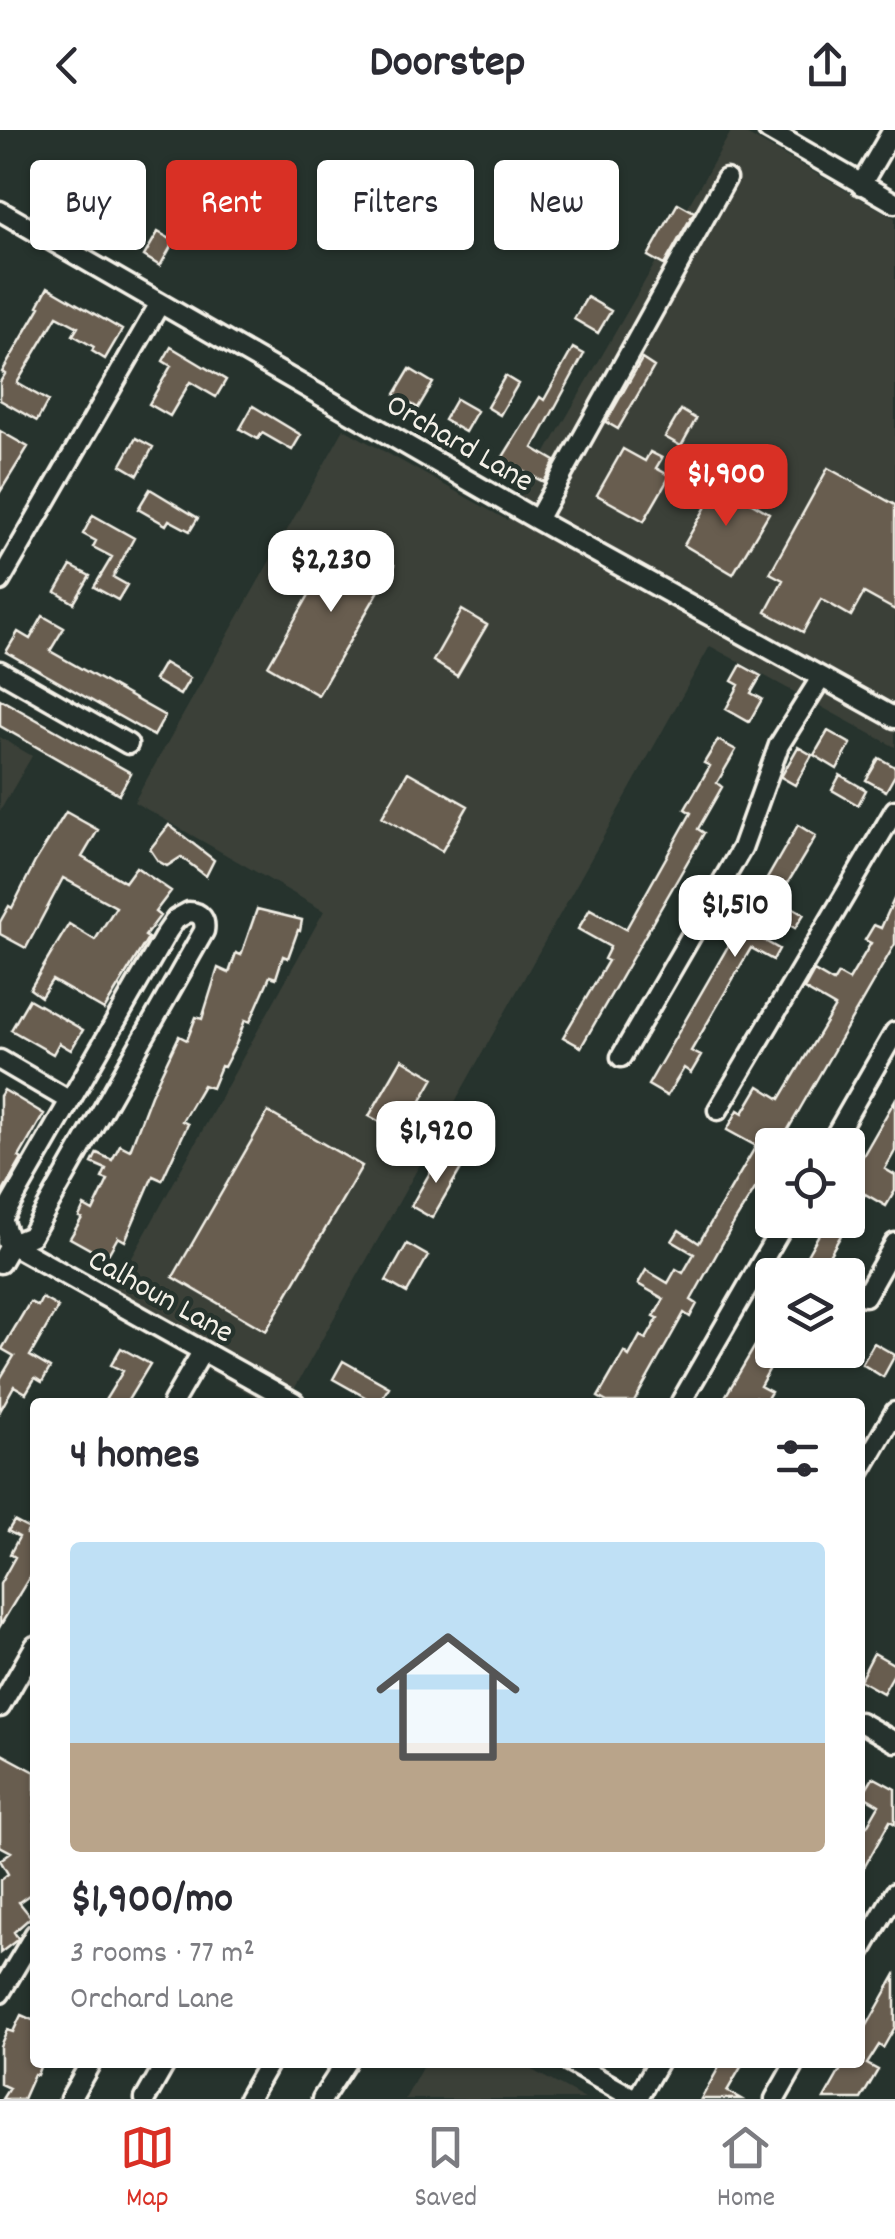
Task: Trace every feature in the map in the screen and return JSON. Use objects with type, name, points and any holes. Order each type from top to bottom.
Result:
[{"type":"street","points":[[768,130],[895,204]]},
{"type":"street","points":[[861,185],[893,130]]},
{"type":"street","points":[[538,520],[726,180]]},
{"type":"street","name":"Orchard Lane","points":[[0,212],[538,520],[895,718]]},
{"type":"street","points":[[0,581],[160,303]]},
{"type":"street","points":[[0,671],[128,744]]},
{"type":"street","points":[[621,1057],[742,848],[778,745],[821,678]]},
{"type":"street","points":[[718,1110],[895,810]]},
{"type":"street","points":[[0,1263],[5,1241],[2,1219],[176,920],[189,912],[202,916],[204,931],[31,1236],[5,1241]]},
{"type":"street","points":[[840,1128],[895,1032]]},
{"type":"street","points":[[0,1060],[66,1109],[90,1134]]},
{"type":"street","points":[[683,1398],[776,1238]]},
{"type":"street","name":"Calhoun Lane","points":[[5,1241],[287,1398]]},
{"type":"street","points":[[865,1296],[895,1244]]},
{"type":"street","points":[[175,1398],[202,1352]]},
{"type":"street","points":[[865,1463],[895,1412]]},
{"type":"street","points":[[0,1707],[30,1655]]},
{"type":"street","points":[[865,1725],[895,1742]]},
{"type":"street","points":[[865,1944],[895,1893]]},
{"type":"street","points":[[0,1993],[30,1942]]},
{"type":"street","points":[[70,2099],[88,2068]]},
{"type":"street","points":[[144,2099],[162,2068]]},
{"type":"street","points":[[248,2099],[266,2068]]},
{"type":"street","points":[[322,2099],[342,2068]]},
{"type":"street","points":[[580,2068],[636,2099],[654,2068]]},
{"type":"street","points":[[775,2099],[793,2068]]},
{"type":"shaded area","points":[[732,130],[739,130],[895,218],[895,747],[710,646],[289,1398],[257,1398],[103,1310],[324,911],[134,802],[344,429],[507,520]]},
{"type":"shaded area","points":[[0,737],[32,756],[0,811]]},
{"type":"shaded area","points":[[422,2068],[528,2068],[585,2099],[405,2099]]},
{"type":"building","points":[[678,203],[694,212],[664,265],[648,256]]},
{"type":"building","points":[[158,232],[166,236],[169,250],[160,266],[144,256]]},
{"type":"building","points":[[48,287],[122,330],[105,359],[73,335],[78,327],[57,316],[17,383],[48,401],[37,421],[0,400],[0,382]]},
{"type":"building","points":[[587,297],[611,311],[598,333],[574,319]]},
{"type":"building","points":[[171,347],[226,380],[216,397],[190,382],[170,416],[149,404],[171,366],[163,361]]},
{"type":"building","points":[[573,348],[584,354],[533,448],[555,461],[544,482],[501,460],[540,397],[544,400]]},
{"type":"building","points":[[642,359],[654,367],[618,429],[606,422]]},
{"type":"building","points":[[410,369],[433,383],[418,408],[395,394]]},
{"type":"building","points":[[505,376],[518,384],[500,415],[487,407]]},
{"type":"building","points":[[456,399],[477,411],[465,432],[444,420]]},
{"type":"building","points":[[253,406],[301,435],[292,450],[262,433],[258,439],[240,429]]},
{"type":"building","points":[[681,410],[696,419],[681,446],[665,437]]},
{"type":"building","points":[[0,431],[28,447],[0,492]]},
{"type":"building","points":[[136,438],[153,447],[138,475],[121,465]]},
{"type":"building","points":[[623,449],[645,461],[650,452],[662,458],[656,468],[670,476],[644,521],[597,495]]},
{"type":"building","points":[[828,468],[895,505],[895,610],[864,593],[851,616],[821,599],[803,632],[766,612],[783,580],[770,573]]},
{"type":"building","points":[[719,484],[769,513],[733,574],[684,545]]},
{"type":"building","points":[[150,489],[198,518],[190,531],[169,520],[166,525],[138,509]]},
{"type":"building","points":[[93,515],[134,538],[113,577],[127,585],[118,600],[94,587],[112,557],[93,547],[96,541],[83,534]]},
{"type":"building","points":[[343,536],[394,565],[318,695],[268,666]]},
{"type":"building","points":[[71,566],[90,576],[74,603],[56,592]]},
{"type":"building","points":[[462,610],[487,625],[457,676],[433,661]]},
{"type":"building","points":[[43,616],[64,628],[50,651],[165,716],[154,736],[6,652],[18,632],[30,639]]},
{"type":"building","points":[[164,663],[190,678],[180,695],[154,680]]},
{"type":"building","points":[[741,665],[761,676],[751,693],[762,699],[749,722],[726,709],[739,685],[732,681]]},
{"type":"building","points":[[0,699],[131,773],[119,794],[0,726]]},
{"type":"building","points":[[828,731],[851,744],[837,769],[814,755]]},
{"type":"building","points":[[718,740],[736,750],[717,783],[722,787],[698,829],[704,833],[581,1047],[563,1037],[608,961],[604,959],[610,947],[578,929],[590,909],[626,929],[691,813],[685,809],[710,766],[704,763]]},
{"type":"building","points":[[798,747],[812,755],[795,785],[781,777]]},
{"type":"building","points":[[879,758],[895,767],[886,791],[866,780]]},
{"type":"building","points":[[408,772],[468,806],[442,851],[382,817]]},
{"type":"building","points":[[840,775],[866,790],[858,805],[832,790]]},
{"type":"building","points":[[66,812],[98,830],[82,857],[125,882],[136,867],[171,891],[155,912],[160,916],[104,1010],[52,980],[41,997],[30,989],[69,924],[95,940],[116,907],[63,878],[26,948],[0,934],[0,922],[9,906],[12,908]]},
{"type":"building","points":[[169,825],[214,860],[206,876],[181,857],[167,866],[158,861],[150,849]]},
{"type":"building","points":[[798,825],[816,836],[778,899],[804,914],[795,928],[771,914],[758,937],[779,949],[773,960],[751,948],[691,1051],[701,1056],[691,1073],[684,1068],[667,1096],[648,1085]]},
{"type":"building","points":[[895,897],[895,944],[789,1128],[755,1128],[755,1145],[727,1130],[759,1086],[780,1099],[835,1007],[804,989],[814,971],[833,982],[838,974],[849,980],[871,943],[865,940],[874,925],[881,928]]},
{"type":"building","points":[[257,909],[302,920],[300,931],[288,958],[283,956],[276,978],[270,976],[250,1022],[245,1020],[212,1088],[203,1085],[182,1121],[188,1124],[162,1180],[153,1176],[125,1241],[118,1237],[106,1258],[70,1238],[84,1206],[93,1211],[108,1180],[102,1178],[106,1169],[92,1163],[97,1153],[112,1160],[120,1145],[130,1150],[179,1036],[187,1040],[196,1017],[202,1019],[218,968],[229,973],[236,953],[241,955]]},
{"type":"building","points":[[29,999],[83,1030],[71,1050],[59,1043],[53,1054],[11,1030]]},
{"type":"building","points":[[402,1059],[434,1078],[407,1125],[391,1116],[386,1125],[369,1116]]},
{"type":"building","points":[[4,1090],[44,1114],[0,1197],[0,1096]]},
{"type":"building","points":[[895,1100],[895,1151],[885,1169],[895,1175],[895,1191],[886,1206],[865,1194],[865,1152]]},
{"type":"building","points":[[268,1112],[362,1166],[266,1331],[173,1277]]},
{"type":"building","points":[[755,1148],[755,1189],[691,1300],[697,1304],[690,1317],[684,1313],[636,1398],[598,1397],[624,1352],[629,1356],[640,1336],[646,1339],[658,1318],[654,1316],[664,1299],[638,1284],[646,1270],[668,1283],[676,1269],[683,1273],[694,1254],[672,1241],[679,1230],[699,1243]]},
{"type":"building","points":[[440,1155],[462,1167],[432,1218],[411,1206]]},
{"type":"building","points":[[817,1238],[839,1238],[828,1258],[806,1258]]},
{"type":"building","points":[[407,1244],[428,1256],[407,1293],[386,1281]]},
{"type":"building","points":[[42,1298],[58,1307],[30,1356],[50,1368],[42,1382],[35,1378],[26,1393],[14,1386],[0,1411],[0,1379],[14,1356],[2,1349],[30,1302],[38,1306]]},
{"type":"building","points":[[874,1343],[895,1355],[883,1377],[865,1366]]},
{"type":"building","points":[[755,1346],[755,1368],[770,1368],[760,1386],[771,1392],[767,1398],[724,1398]]},
{"type":"building","points":[[121,1348],[150,1364],[129,1398],[106,1398],[123,1371],[111,1365]]},
{"type":"building","points":[[343,1361],[389,1387],[382,1398],[367,1398],[333,1379]]},
{"type":"building","points":[[14,1521],[29,1529],[26,1534],[30,1536],[30,1576],[0,1626],[0,1584],[15,1557],[10,1554],[19,1537],[8,1531]]},
{"type":"building","points":[[874,1653],[895,1665],[883,1693],[865,1683],[865,1670]]},
{"type":"building","points":[[0,1753],[30,1769],[30,1894],[19,1902],[30,1918],[14,1932],[17,1940],[0,1953],[0,1880],[8,1874],[0,1860],[11,1852],[0,1846]]},
{"type":"building","points":[[873,1777],[895,1789],[895,1824],[890,1821],[865,1866],[865,1825],[879,1805],[865,1797]]},
{"type":"building","points":[[895,1976],[895,2027],[883,2048],[879,2045],[867,2064],[878,2070],[861,2099],[824,2099],[842,2068],[865,2068],[865,2029]]},
{"type":"building","points":[[21,2015],[30,2019],[30,2068],[40,2068],[23,2099],[2,2099],[9,2088],[0,2084],[0,2046],[7,2030],[13,2032]]},
{"type":"building","points":[[719,2068],[740,2068],[727,2091],[741,2099],[701,2099]]}]
